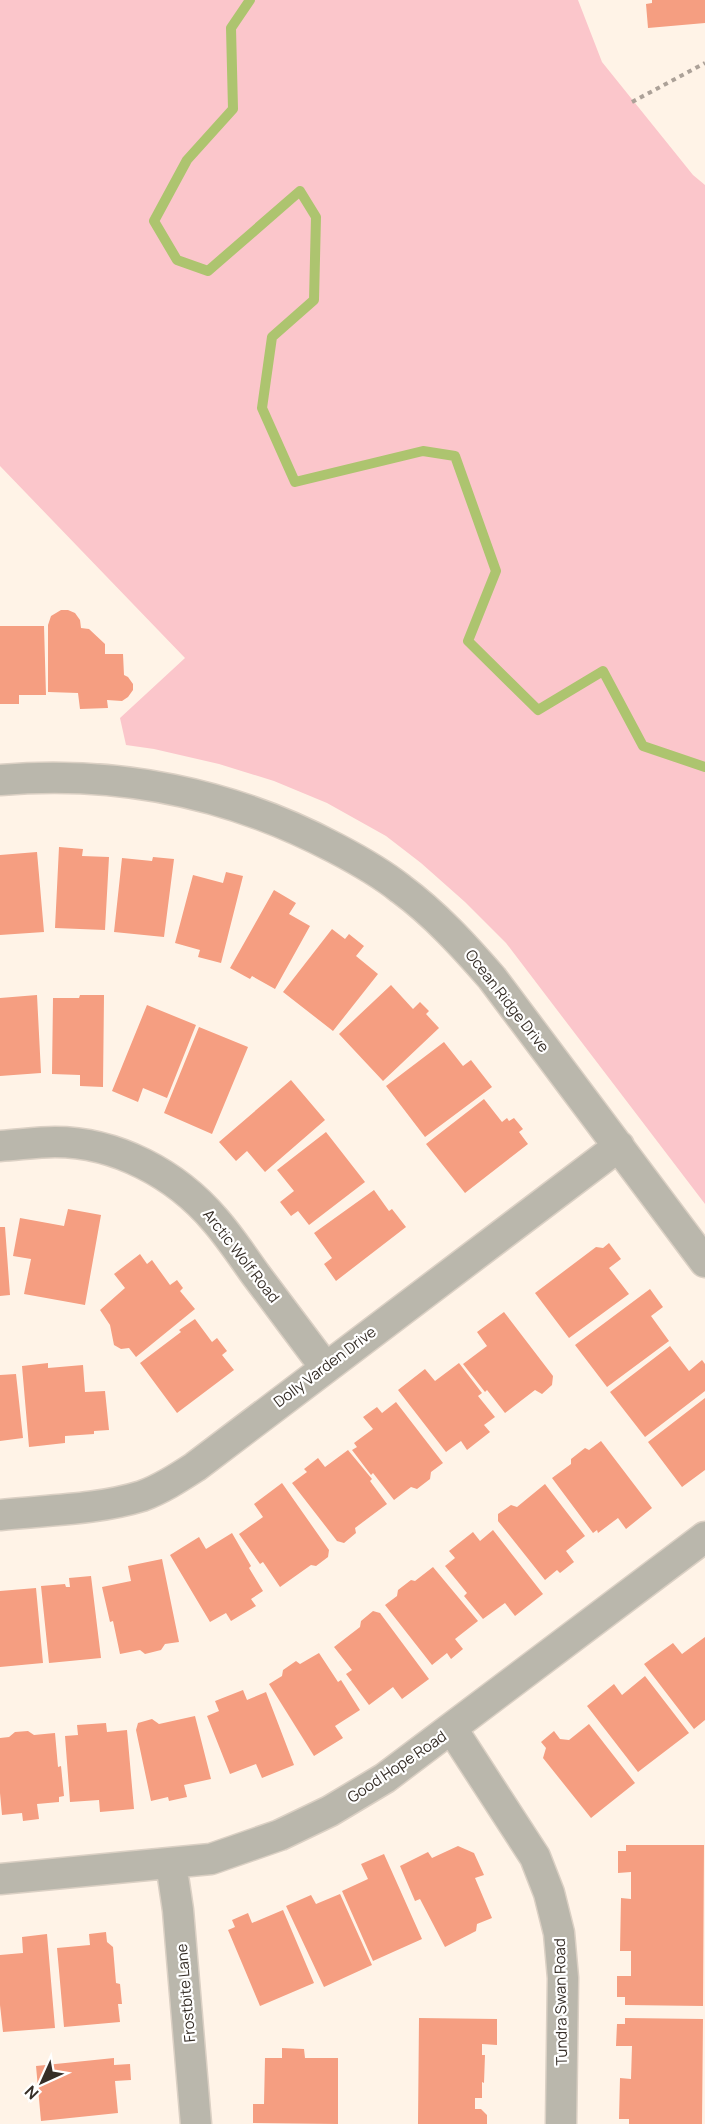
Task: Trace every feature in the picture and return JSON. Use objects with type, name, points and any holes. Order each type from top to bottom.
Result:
[{"type":"street","name":"Ocean Ridge Drive","points":[[0,780],[44,776],[91,778],[143,783],[195,794],[289,825],[363,863],[401,888],[464,945],[492,978],[705,1262]]},
{"type":"street","name":"Arctic Wolf Road","points":[[0,1146],[56,1142],[82,1145],[111,1151],[142,1162],[166,1176],[191,1195],[215,1220],[325,1367]]},
{"type":"street","name":"Dolly Varden Drive","points":[[0,1515],[116,1503],[144,1495],[171,1482],[195,1467],[619,1146]]},
{"type":"street","name":"Good Hope Road","points":[[0,1879],[211,1859],[280,1835],[330,1811],[385,1779],[705,1537]]},
{"type":"street","name":"Tundra Swan Road","points":[[452,1729],[535,1857],[549,1893],[560,1933],[563,1977],[561,2124]]},
{"type":"street","name":"Frostbite Lane","points":[[171,1863],[178,1910],[196,2124]]},
{"type":"path","points":[[632,102],[705,63]]},
{"type":"shaded area","points":[[0,0],[578,0],[602,62],[693,175],[705,185],[705,1204],[506,943],[421,863],[386,836],[327,803],[274,781],[219,764],[126,745],[120,718],[185,658],[0,466]]},
{"type":"building","points":[[652,0],[705,0],[705,23],[648,28],[646,4],[652,3]]},
{"type":"building","points":[[61,610],[75,613],[80,620],[81,628],[89,629],[105,644],[105,654],[123,654],[124,675],[133,684],[133,690],[128,697],[122,701],[107,700],[108,708],[80,709],[78,693],[48,692],[48,625],[51,616]]},
{"type":"building","points":[[0,626],[44,626],[46,695],[19,695],[19,704],[0,704]]},
{"type":"building","points":[[59,847],[83,849],[82,856],[109,857],[105,930],[55,928]]},
{"type":"building","points":[[37,852],[44,932],[0,935],[0,855]]},
{"type":"building","points":[[153,857],[174,859],[164,937],[114,932],[122,858],[152,861]]},
{"type":"building","points":[[226,872],[243,876],[221,963],[198,957],[200,950],[175,943],[193,875],[223,883]]},
{"type":"building","points":[[274,890],[296,903],[289,914],[310,926],[275,989],[252,976],[250,979],[230,968]]},
{"type":"building","points":[[332,929],[345,939],[349,934],[364,946],[356,956],[378,974],[333,1031],[283,992]]},
{"type":"building","points":[[391,985],[413,1009],[420,1002],[429,1011],[426,1014],[439,1028],[383,1081],[339,1034]]},
{"type":"building","points":[[37,995],[41,1073],[0,1076],[0,998]]},
{"type":"building","points":[[80,995],[104,995],[103,1087],[80,1086],[80,1075],[52,1074],[53,998],[79,998]]},
{"type":"building","points":[[147,1005],[196,1025],[167,1098],[143,1088],[138,1102],[112,1091]]},
{"type":"building","points":[[199,1027],[248,1047],[212,1134],[164,1113]]},
{"type":"building","points":[[444,1042],[463,1066],[471,1060],[492,1087],[425,1137],[386,1086]]},
{"type":"building","points":[[291,1080],[325,1120],[265,1172],[247,1151],[236,1161],[219,1142]]},
{"type":"building","points":[[484,1099],[502,1122],[507,1118],[509,1121],[514,1118],[523,1129],[519,1132],[528,1144],[465,1193],[426,1144]]},
{"type":"building","points":[[326,1132],[365,1182],[309,1225],[298,1211],[291,1216],[280,1202],[294,1191],[277,1170]]},
{"type":"building","points":[[374,1190],[389,1211],[392,1209],[406,1227],[336,1281],[324,1264],[332,1258],[314,1233]]},
{"type":"building","points":[[68,1209],[101,1215],[85,1305],[24,1294],[31,1259],[13,1256],[20,1218],[64,1226]]},
{"type":"building","points":[[0,1227],[5,1227],[10,1295],[0,1296]]},
{"type":"building","points":[[609,1243],[621,1259],[609,1268],[629,1294],[569,1338],[535,1293],[596,1247],[603,1248]]},
{"type":"building","points":[[140,1254],[147,1264],[152,1260],[170,1285],[177,1280],[183,1288],[180,1291],[195,1309],[136,1357],[129,1348],[121,1349],[114,1345],[110,1325],[100,1310],[125,1288],[114,1274]]},
{"type":"building","points":[[650,1289],[663,1307],[651,1316],[669,1341],[607,1387],[575,1345]]},
{"type":"building","points":[[504,1312],[553,1376],[552,1385],[542,1394],[535,1390],[505,1413],[463,1364],[487,1346],[477,1332]]},
{"type":"building","points":[[195,1319],[212,1342],[217,1338],[227,1351],[222,1355],[234,1370],[177,1413],[140,1363]]},
{"type":"building","points":[[670,1346],[689,1371],[702,1360],[705,1364],[705,1391],[645,1437],[610,1392]]},
{"type":"building","points":[[48,1363],[48,1368],[83,1365],[85,1392],[105,1391],[109,1430],[94,1431],[94,1434],[65,1436],[65,1443],[29,1447],[22,1366]]},
{"type":"building","points":[[459,1363],[482,1393],[478,1396],[495,1417],[484,1425],[490,1432],[467,1450],[461,1441],[446,1452],[398,1390],[425,1369],[435,1381]]},
{"type":"building","points":[[16,1374],[23,1438],[0,1441],[0,1375]]},
{"type":"building","points":[[705,1398],[705,1470],[682,1487],[648,1442]]},
{"type":"building","points":[[396,1402],[443,1463],[431,1472],[430,1479],[417,1489],[411,1487],[394,1500],[352,1450],[357,1447],[354,1443],[373,1429],[363,1417],[377,1407],[382,1413]]},
{"type":"building","points":[[601,1441],[652,1508],[626,1529],[618,1518],[598,1533],[597,1530],[593,1533],[552,1478],[571,1464],[571,1459],[585,1448],[589,1450]]},
{"type":"building","points":[[348,1450],[372,1479],[370,1481],[387,1504],[355,1528],[356,1533],[344,1543],[337,1541],[292,1483],[307,1472],[304,1469],[318,1458],[325,1467]]},
{"type":"building","points":[[282,1483],[329,1550],[328,1557],[316,1566],[311,1565],[280,1587],[263,1562],[260,1564],[239,1534],[263,1517],[254,1504]]},
{"type":"building","points":[[545,1484],[585,1536],[566,1551],[574,1562],[560,1573],[557,1570],[545,1580],[498,1521],[498,1514],[511,1505],[517,1507]]},
{"type":"building","points":[[493,1530],[543,1594],[515,1616],[505,1603],[483,1619],[464,1596],[467,1593],[445,1566],[455,1558],[449,1551],[473,1532],[480,1541]]},
{"type":"building","points":[[232,1533],[263,1591],[251,1599],[256,1606],[231,1621],[226,1613],[210,1622],[170,1555],[199,1537],[206,1549]]},
{"type":"building","points":[[162,1559],[179,1642],[165,1644],[161,1650],[145,1654],[140,1650],[120,1654],[113,1621],[110,1622],[102,1587],[131,1581],[128,1566]]},
{"type":"building","points":[[433,1567],[478,1621],[455,1639],[463,1649],[451,1659],[447,1653],[432,1665],[385,1605],[397,1596],[398,1590],[411,1580],[415,1581]]},
{"type":"building","points":[[91,1576],[101,1658],[49,1663],[41,1586],[65,1584],[66,1587],[70,1587],[69,1578]]},
{"type":"building","points":[[36,1588],[43,1663],[0,1667],[0,1591]]},
{"type":"building","points":[[373,1611],[380,1613],[429,1679],[402,1699],[393,1687],[369,1705],[346,1674],[352,1670],[334,1647],[360,1627],[361,1621]]},
{"type":"building","points":[[705,1637],[705,1720],[694,1729],[644,1664],[673,1643],[682,1654]]},
{"type":"building","points":[[319,1653],[338,1682],[341,1680],[360,1710],[335,1726],[343,1738],[314,1756],[269,1684],[282,1676],[283,1670],[296,1661],[300,1664]]},
{"type":"building","points":[[645,1676],[689,1733],[638,1772],[587,1706],[614,1684],[622,1695]]},
{"type":"building","points":[[243,1690],[247,1700],[266,1692],[294,1765],[262,1778],[256,1764],[230,1774],[207,1716],[219,1711],[215,1701]]},
{"type":"building","points":[[195,1716],[211,1779],[184,1785],[187,1797],[169,1801],[168,1797],[151,1801],[136,1730],[138,1723],[152,1719],[159,1724]]},
{"type":"building","points":[[106,1723],[107,1732],[127,1730],[134,1809],[100,1812],[99,1800],[70,1802],[65,1736],[78,1735],[77,1725]]},
{"type":"building","points":[[589,1724],[635,1783],[591,1818],[543,1758],[546,1748],[541,1742],[554,1731],[560,1739],[569,1740]]},
{"type":"building","points":[[28,1731],[34,1735],[55,1733],[58,1767],[61,1766],[64,1796],[59,1797],[59,1802],[37,1804],[39,1819],[23,1821],[22,1813],[2,1815],[0,1738],[9,1737],[15,1732]]},
{"type":"building","points":[[626,1845],[704,1845],[703,2006],[625,2005],[625,1997],[617,1997],[617,1976],[631,1976],[631,1951],[620,1951],[621,1898],[631,1899],[631,1872],[618,1873],[618,1851],[626,1851]]},
{"type":"building","points":[[458,1846],[474,1853],[484,1875],[475,1878],[492,1918],[477,1924],[476,1931],[445,1947],[420,1899],[415,1901],[400,1866],[428,1852],[432,1858]]},
{"type":"building","points":[[384,1854],[422,1939],[373,1961],[342,1891],[368,1879],[361,1864]]},
{"type":"building","points":[[340,1894],[372,1965],[324,1987],[286,1906],[311,1895],[316,1904]]},
{"type":"building","points":[[283,1910],[314,1983],[260,2006],[228,1930],[235,1927],[232,1920],[248,1913],[252,1923]]},
{"type":"building","points":[[106,1932],[107,1942],[113,1947],[116,1983],[120,1984],[122,2004],[118,2004],[120,2022],[64,2027],[57,1948],[90,1945],[89,1934]]},
{"type":"building","points":[[47,1934],[55,2028],[3,2032],[0,2005],[0,1955],[23,1953],[22,1937]]},
{"type":"building","points":[[419,2018],[497,2019],[497,2045],[482,2044],[482,2055],[485,2055],[484,2083],[482,2082],[482,2098],[475,2098],[475,2109],[481,2109],[487,2115],[487,2124],[418,2124]]},
{"type":"building","points":[[625,2018],[703,2019],[702,2124],[629,2124],[629,2119],[619,2119],[620,2078],[631,2079],[632,2046],[616,2046],[617,2024],[625,2024]]},
{"type":"building","points":[[282,2048],[304,2049],[305,2058],[338,2058],[338,2124],[253,2123],[253,2104],[264,2104],[265,2058],[282,2058]]},
{"type":"building","points":[[114,2058],[114,2065],[130,2064],[131,2080],[115,2081],[118,2113],[41,2121],[36,2066]]},
{"type":"waterway","points":[[250,0],[231,28],[233,109],[187,160],[154,221],[177,260],[208,271],[300,191],[316,217],[314,300],[272,337],[262,408],[295,482],[423,451],[455,456],[496,571],[468,641],[538,710],[603,671],[643,746],[705,767]]}]
